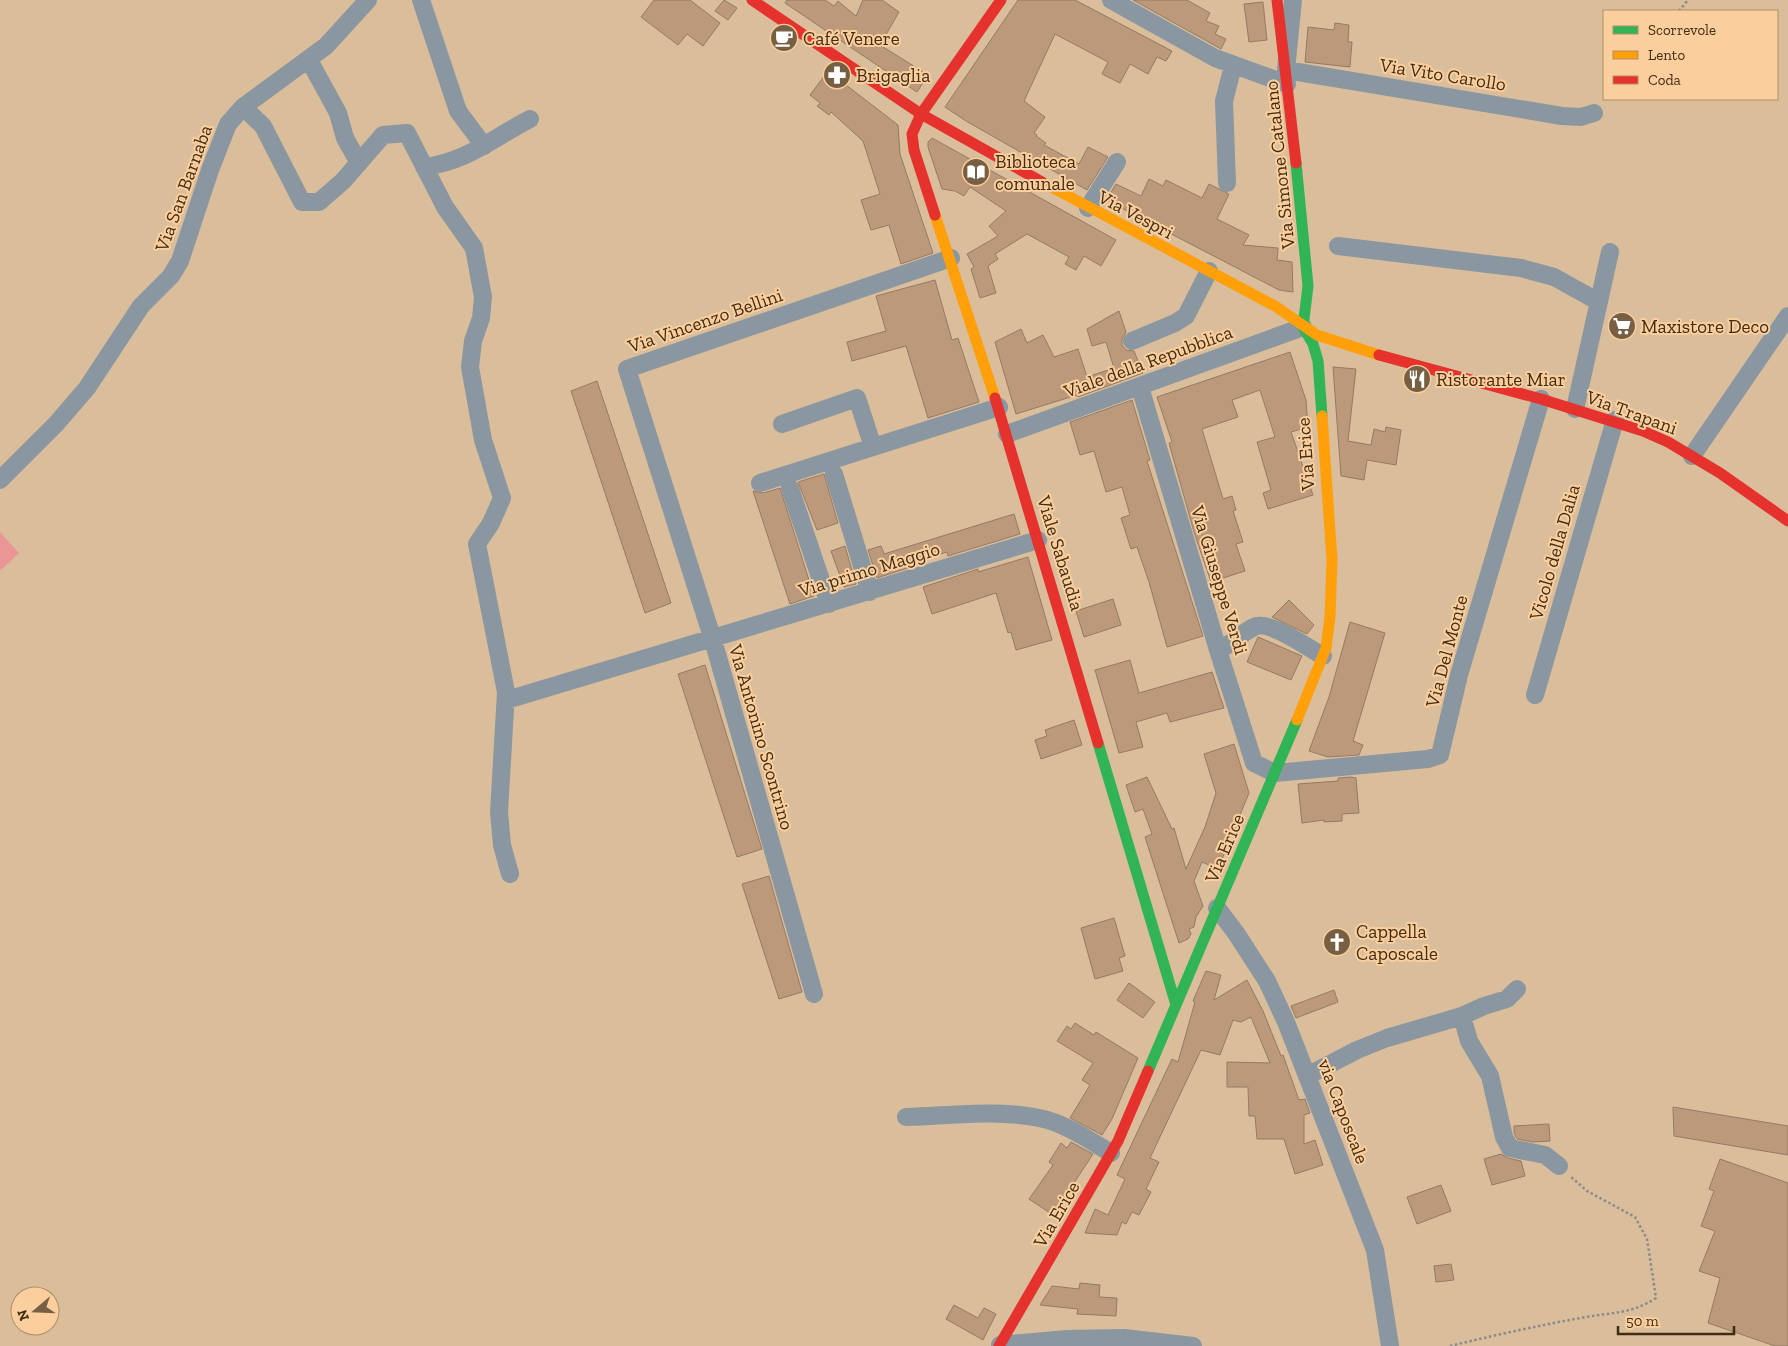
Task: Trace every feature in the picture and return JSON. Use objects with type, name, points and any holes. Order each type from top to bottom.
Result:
[{"type":"street","name":"Via San Barnaba","points":[[0,480],[56,424],[87,388],[141,306],[171,276],[180,261],[210,170],[228,124],[243,106],[326,46],[368,0]]},
{"type":"street","points":[[421,0],[458,111],[484,146]]},
{"type":"street","name":"Via Vespri","points":[[752,0],[921,114],[1088,208],[1275,306],[1304,327]]},
{"type":"street","name":"Viale Sabaudia","points":[[1001,0],[921,114],[912,134],[914,150],[951,258],[1007,434],[1176,1005]]},
{"type":"street","name":"Via Vito Carollo","points":[[1111,0],[1215,58],[1233,66],[1286,77],[1562,116],[1580,117],[1594,113]]},
{"type":"street","name":"Via Simone Catalano","points":[[1277,0],[1308,286],[1304,327]]},
{"type":"street","points":[[1286,77],[1293,0]]},
{"type":"street","points":[[309,60],[338,113],[345,138],[359,163]]},
{"type":"street","points":[[1227,183],[1224,101],[1233,66]]},
{"type":"street","points":[[243,106],[263,126],[302,202],[319,202],[359,163],[383,135],[407,133],[445,207],[474,248],[483,297],[482,318],[473,341],[470,367],[483,440],[502,498],[491,523],[476,544],[504,674],[507,700],[499,812],[502,845],[510,874]]},
{"type":"street","points":[[424,167],[446,164],[484,146],[530,119]]},
{"type":"street","points":[[1088,208],[1117,162]]},
{"type":"street","points":[[1338,246],[1521,268],[1554,277],[1599,302]]},
{"type":"street","points":[[1575,409],[1610,252]]},
{"type":"street","name":"Via Vincenzo Bellini","points":[[713,640],[627,369],[951,258]]},
{"type":"street","points":[[1132,340],[1175,323],[1186,316],[1209,271]]},
{"type":"street","points":[[1692,456],[1788,316]]},
{"type":"street","name":"Via Trapani","points":[[1304,327],[1328,352],[1541,399],[1615,420],[1668,442],[1786,516]]},
{"type":"street","name":"Via Erice","points":[[999,1345],[1111,1153],[1147,1077],[1323,656],[1330,617],[1332,560],[1328,352],[1313,344],[1304,327]]},
{"type":"street","name":"Viale della Repubblica","points":[[1007,434],[1304,327]]},
{"type":"street","name":"Via Giuseppe Verdi","points":[[1140,387],[1218,650],[1254,763],[1275,773]]},
{"type":"street","points":[[782,424],[857,398],[873,447]]},
{"type":"street","name":"Via Del Monte","points":[[1275,773],[1428,759],[1440,755],[1459,674],[1541,399]]},
{"type":"street","points":[[760,483],[999,408]]},
{"type":"street","name":"Vicolo della Dalia","points":[[1535,695],[1615,420]]},
{"type":"street","points":[[834,474],[870,592]]},
{"type":"street","points":[[790,488],[829,604]]},
{"type":"street","name":"Via primo Maggio","points":[[713,640],[1038,540]]},
{"type":"street","points":[[1218,650],[1228,646],[1254,626],[1267,625],[1323,656]]},
{"type":"street","name":"Via Antonino Scontrino","points":[[507,700],[713,640],[814,994]]},
{"type":"street","name":"via Caposcale","points":[[1217,908],[1236,933],[1267,981],[1286,1022],[1375,1250],[1390,1346]]},
{"type":"street","points":[[1307,1076],[1357,1050],[1387,1038],[1462,1016],[1484,1006],[1507,999],[1517,989]]},
{"type":"street","points":[[1462,1016],[1469,1041],[1490,1076],[1504,1137],[1510,1148],[1545,1155],[1559,1166]]},
{"type":"street","points":[[906,1118],[1003,1114],[1040,1118],[1070,1129],[1111,1153]]},
{"type":"street","points":[[999,1345],[1067,1339],[1124,1338],[1193,1346]]},
{"type":"path","points":[[1680,10],[1688,0]]},
{"type":"path","points":[[1450,1346],[1588,1317],[1619,1314],[1640,1308],[1656,1298],[1647,1239],[1635,1217],[1588,1191],[1559,1166]]},
{"type":"shaded area","points":[[0,532],[19,553],[0,571]]},
{"type":"building","points":[[654,0],[690,0],[720,23],[703,46],[687,34],[678,45],[641,17]]},
{"type":"building","points":[[724,0],[737,8],[728,20],[715,11]]},
{"type":"building","points":[[787,0],[825,0],[834,6],[838,1],[856,16],[863,0],[882,0],[899,12],[880,45],[928,75],[917,92],[785,3]]},
{"type":"building","points":[[1018,0],[1075,0],[1172,51],[1166,61],[1157,57],[1148,74],[1130,64],[1120,83],[1102,74],[1108,62],[1055,34],[1024,101],[1045,117],[1034,133],[1046,143],[1044,145],[1079,164],[1088,147],[1108,157],[1087,190],[945,107]]},
{"type":"building","points":[[1133,0],[1187,0],[1210,13],[1206,21],[1219,26],[1215,34],[1226,39],[1221,49]]},
{"type":"building","points":[[1263,2],[1267,40],[1249,42],[1244,4]]},
{"type":"building","points":[[1335,23],[1349,25],[1348,42],[1352,42],[1350,67],[1305,62],[1308,27],[1334,30]]},
{"type":"building","points":[[828,71],[898,125],[900,154],[933,253],[901,264],[889,225],[871,230],[861,200],[880,194],[863,141],[831,112],[829,115],[817,106],[820,103],[810,95]]},
{"type":"building","points":[[932,138],[1116,240],[1101,266],[1084,256],[1076,270],[1065,264],[1069,257],[1027,234],[995,254],[998,259],[988,266],[996,293],[980,298],[971,269],[974,267],[967,254],[998,236],[989,226],[1006,211],[970,187],[964,196],[955,191],[942,189],[928,147],[928,142]]},
{"type":"building","points":[[1149,179],[1163,186],[1166,180],[1202,198],[1209,184],[1229,194],[1217,219],[1249,235],[1243,245],[1278,248],[1277,260],[1292,262],[1293,292],[1279,290],[1106,200],[1116,184],[1141,196]]},
{"type":"building","points":[[935,280],[952,340],[958,338],[979,402],[928,418],[906,346],[852,361],[847,342],[886,331],[876,296]]},
{"type":"building","points":[[1119,311],[1126,332],[1122,339],[1122,345],[1126,350],[1134,351],[1143,373],[1078,397],[1077,395],[1016,414],[995,342],[1021,329],[1027,343],[1043,335],[1054,357],[1078,349],[1087,377],[1114,368],[1106,342],[1092,346],[1087,329]]},
{"type":"building","points":[[1290,352],[1306,400],[1308,427],[1291,432],[1313,495],[1268,509],[1263,493],[1271,490],[1257,442],[1275,437],[1260,390],[1232,400],[1238,417],[1202,429],[1223,499],[1232,496],[1236,510],[1233,511],[1243,542],[1236,544],[1245,571],[1211,582],[1194,532],[1169,443],[1172,442],[1157,397]]},
{"type":"building","points":[[1333,367],[1356,369],[1348,441],[1371,445],[1374,429],[1385,432],[1386,427],[1401,430],[1396,465],[1367,460],[1364,480],[1341,476]]},
{"type":"building","points":[[597,381],[671,603],[645,613],[571,391]]},
{"type":"building","points":[[1132,400],[1150,460],[1147,461],[1203,636],[1167,647],[1137,547],[1131,549],[1121,518],[1130,515],[1122,487],[1106,492],[1094,451],[1080,455],[1070,422]]},
{"type":"building","points":[[824,474],[838,523],[817,530],[798,482]]},
{"type":"building","points":[[780,488],[814,596],[790,604],[753,491],[763,493]]},
{"type":"building","points":[[1014,514],[1020,534],[948,556],[947,552],[919,561],[920,564],[877,578],[868,550],[881,546],[884,554]]},
{"type":"building","points":[[845,546],[856,584],[844,587],[831,551]]},
{"type":"building","points":[[1028,557],[1052,640],[1016,650],[1011,632],[1008,633],[996,593],[932,614],[923,587],[978,569],[978,572]]},
{"type":"building","points":[[1113,599],[1121,625],[1084,637],[1076,611]]},
{"type":"building","points":[[1289,600],[1314,625],[1307,634],[1272,617]]},
{"type":"building","points":[[1350,622],[1385,633],[1353,741],[1363,745],[1359,755],[1328,757],[1309,751],[1329,697]]},
{"type":"building","points":[[1258,637],[1302,656],[1291,680],[1247,662]]},
{"type":"building","points":[[1130,660],[1139,693],[1212,672],[1224,708],[1170,722],[1167,713],[1136,722],[1143,747],[1119,753],[1095,670]]},
{"type":"building","points":[[705,665],[762,849],[737,857],[678,674]]},
{"type":"building","points":[[1074,720],[1082,745],[1041,759],[1035,740],[1047,736],[1045,730]]},
{"type":"building","points":[[1234,744],[1249,793],[1218,869],[1202,862],[1194,881],[1203,906],[1196,917],[1194,927],[1189,929],[1191,934],[1188,939],[1179,943],[1145,837],[1152,834],[1143,809],[1135,812],[1126,785],[1147,777],[1172,829],[1174,828],[1186,869],[1205,827],[1216,793],[1204,754]]},
{"type":"building","points":[[1338,778],[1356,778],[1359,813],[1342,814],[1342,821],[1324,822],[1324,820],[1302,823],[1298,784],[1338,781]]},
{"type":"building","points":[[769,876],[802,992],[779,999],[742,884]]},
{"type":"building","points":[[1114,918],[1125,956],[1119,958],[1123,971],[1095,979],[1081,928]]},
{"type":"building","points":[[1206,971],[1221,975],[1214,1000],[1247,980],[1263,1011],[1281,1056],[1283,1055],[1299,1100],[1305,1099],[1310,1113],[1304,1115],[1304,1144],[1315,1140],[1323,1165],[1295,1174],[1284,1139],[1257,1139],[1255,1116],[1249,1116],[1248,1087],[1227,1087],[1227,1062],[1270,1063],[1251,1017],[1241,1022],[1233,1020],[1220,1055],[1201,1050],[1150,1158],[1159,1162],[1146,1189],[1151,1192],[1139,1215],[1132,1212],[1126,1224],[1122,1222],[1117,1235],[1085,1233],[1095,1209],[1108,1215],[1125,1179],[1117,1175],[1172,1059],[1178,1062],[1195,1002],[1193,1001]]},
{"type":"building","points":[[1129,983],[1155,1002],[1143,1018],[1117,1000]]},
{"type":"building","points":[[1334,990],[1338,1002],[1296,1018],[1291,1006]]},
{"type":"building","points":[[1075,1023],[1094,1035],[1096,1032],[1138,1058],[1112,1119],[1102,1135],[1070,1118],[1090,1085],[1082,1080],[1093,1063],[1057,1041],[1067,1026],[1071,1029]]},
{"type":"building","points":[[1673,1107],[1788,1126],[1788,1155],[1674,1136]]},
{"type":"building","points":[[1549,1124],[1550,1141],[1533,1142],[1517,1139],[1514,1133],[1514,1126]]},
{"type":"building","points":[[1071,1142],[1093,1154],[1053,1215],[1029,1199],[1053,1165],[1049,1162],[1061,1143],[1067,1148]]},
{"type":"building","points":[[1501,1154],[1521,1161],[1525,1176],[1492,1185],[1484,1159]]},
{"type":"building","points":[[1720,1159],[1788,1183],[1788,1346],[1775,1346],[1708,1323],[1720,1278],[1699,1271],[1715,1231],[1701,1226],[1714,1191],[1709,1189]]},
{"type":"building","points":[[1441,1185],[1451,1211],[1417,1224],[1407,1197]]},
{"type":"building","points":[[1451,1264],[1454,1280],[1436,1282],[1434,1266]]},
{"type":"building","points":[[1080,1283],[1100,1285],[1099,1297],[1117,1298],[1116,1316],[1077,1314],[1078,1309],[1040,1305],[1052,1286],[1079,1289]]},
{"type":"building","points":[[954,1305],[978,1318],[984,1308],[996,1314],[983,1340],[946,1319]]},
{"type":"traffic: fast","points":[[1296,163],[1308,286],[1303,327],[1313,344],[1318,361],[1322,416]]},
{"type":"traffic: fast","points":[[1148,1071],[1297,720]]},
{"type":"traffic: fast","points":[[1098,743],[1176,1005]]},
{"type":"traffic: slow","points":[[1042,182],[1275,306],[1317,335],[1379,355]]},
{"type":"traffic: slow","points":[[935,215],[995,398]]},
{"type":"traffic: slow","points":[[1297,720],[1326,648],[1330,617],[1332,560],[1322,416]]},
{"type":"traffic: jam","points":[[752,0],[921,114],[1042,182]]},
{"type":"traffic: jam","points":[[935,215],[914,150],[912,134],[921,114],[1001,0]]},
{"type":"traffic: jam","points":[[1277,0],[1296,163]]},
{"type":"traffic: jam","points":[[1379,355],[1541,399],[1643,431],[1668,442],[1720,473],[1788,521]]},
{"type":"traffic: jam","points":[[995,398],[1098,743]]},
{"type":"traffic: jam","points":[[999,1346],[1118,1141],[1148,1071]]},
{"type":"place","name":"Café Venere","points":[[784,38]]},
{"type":"place","name":"Brigaglia","points":[[837,75]]},
{"type":"place","name":"Biblioteca comunale","points":[[976,172]]},
{"type":"place","name":"Maxistore Deco","points":[[1622,326]]},
{"type":"place","name":"Ristorante Miar","points":[[1417,379]]},
{"type":"place","name":"Cappella Caposcale","points":[[1337,942]]}]
